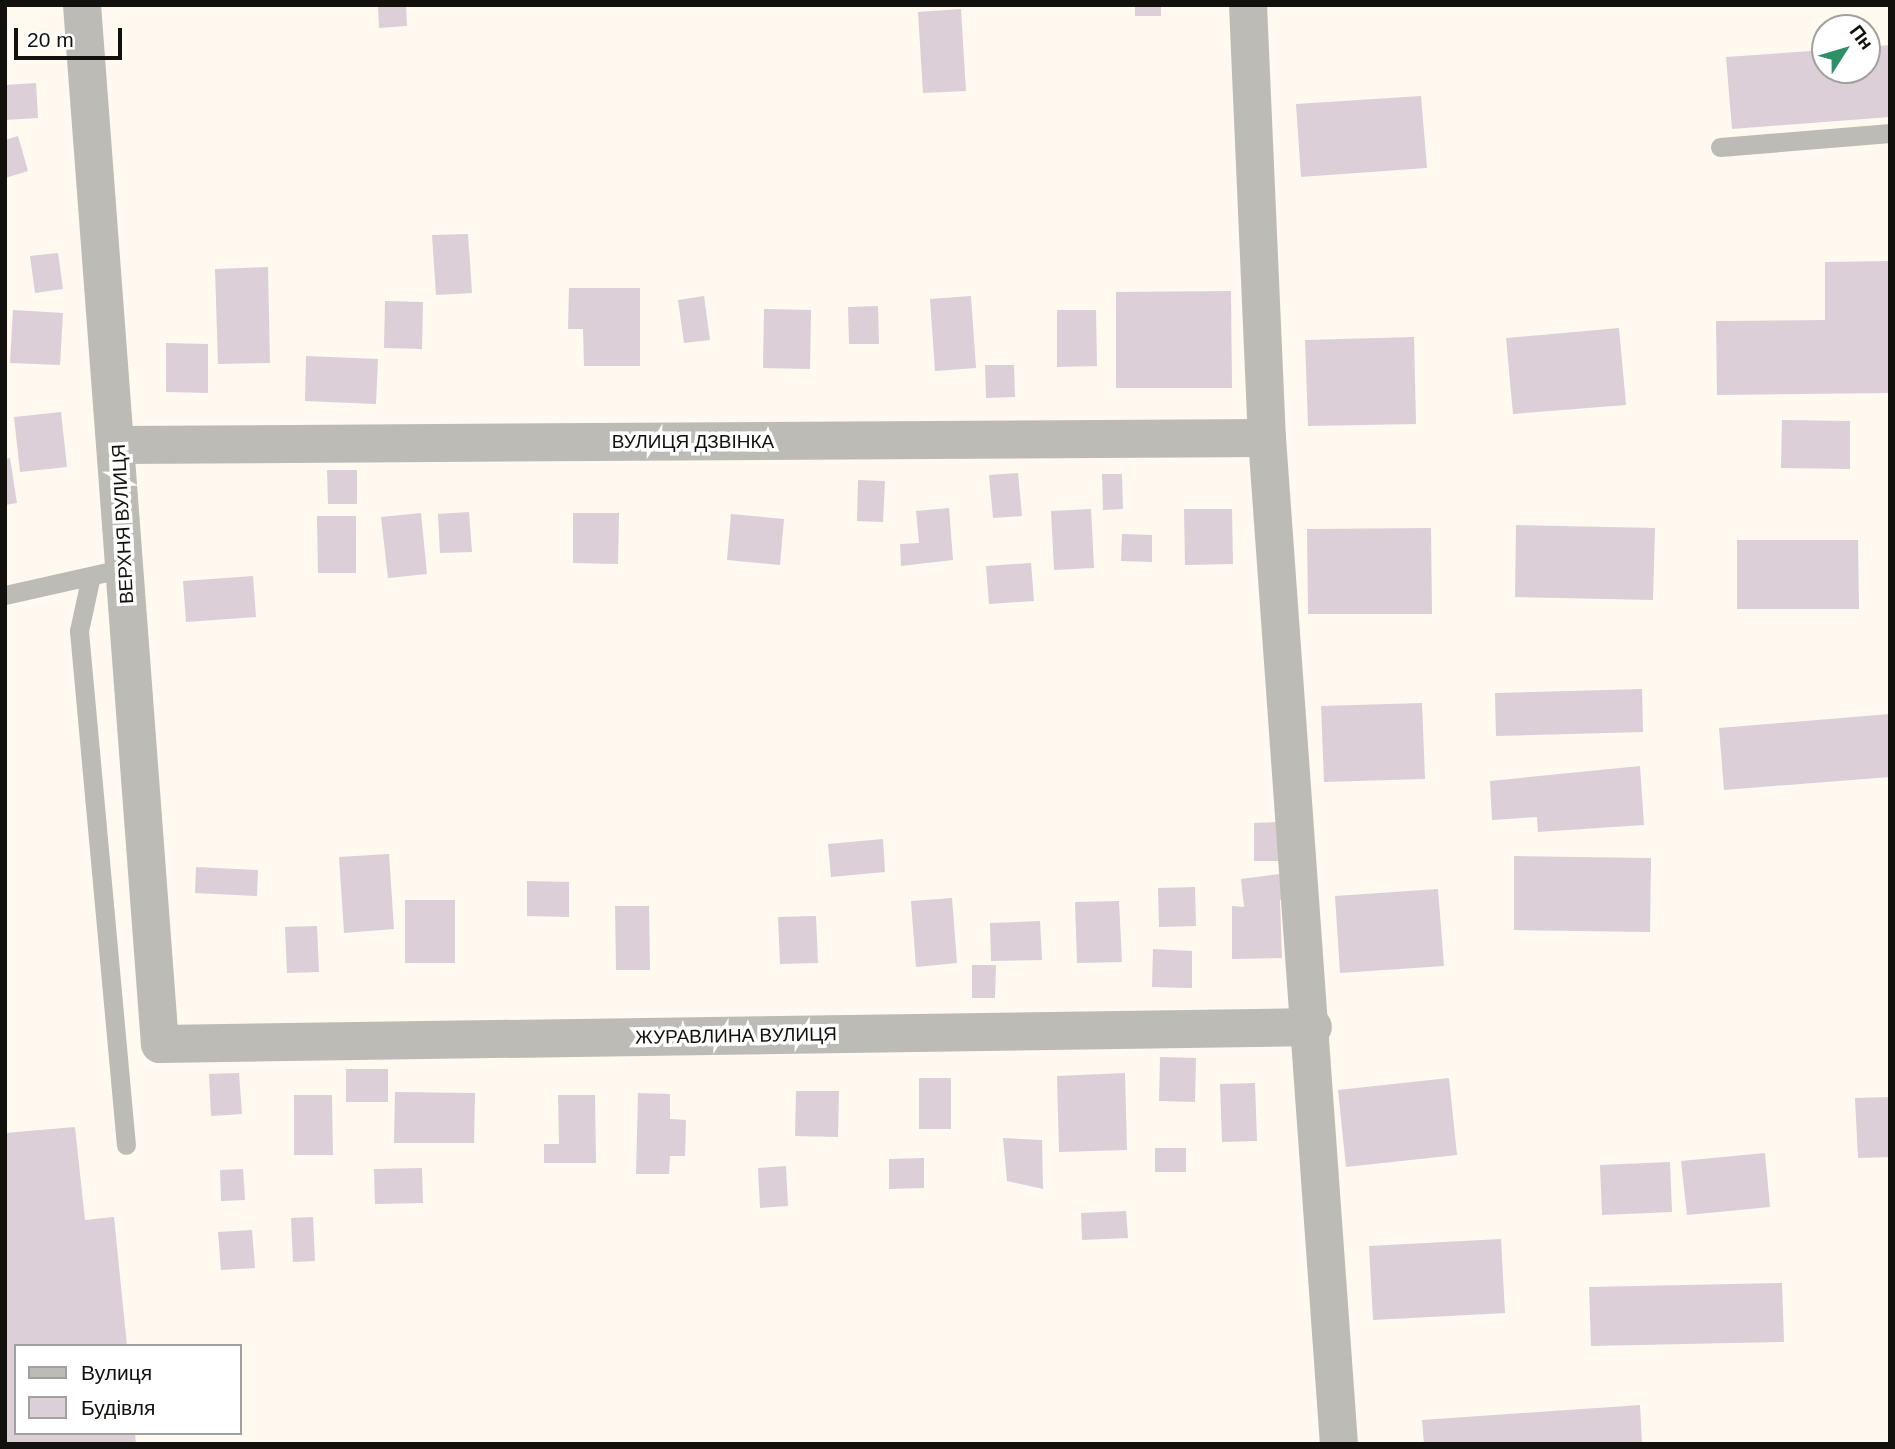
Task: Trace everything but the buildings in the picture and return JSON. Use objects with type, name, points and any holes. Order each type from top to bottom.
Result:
[{"type":"street","name":"ВЕРХНЯ ВУЛИЦЯ","points":[[82,5],[119,445],[125,568],[160,1044]]},
{"type":"street","points":[[1248,5],[1267,438],[1312,1027],[1339,1444]]},
{"type":"street","name":"ВУЛИЦЯ ДЗВІНКА","points":[[119,445],[1267,438]]},
{"type":"street","name":"ЖУРАВЛИНА ВУЛИЦЯ","points":[[160,1044],[1312,1027]]},
{"type":"lane","points":[[1720,147],[1890,133]]},
{"type":"lane","points":[[5,595],[89,580],[125,568]]},
{"type":"lane","points":[[89,580],[79,631],[125,1145]]}]
